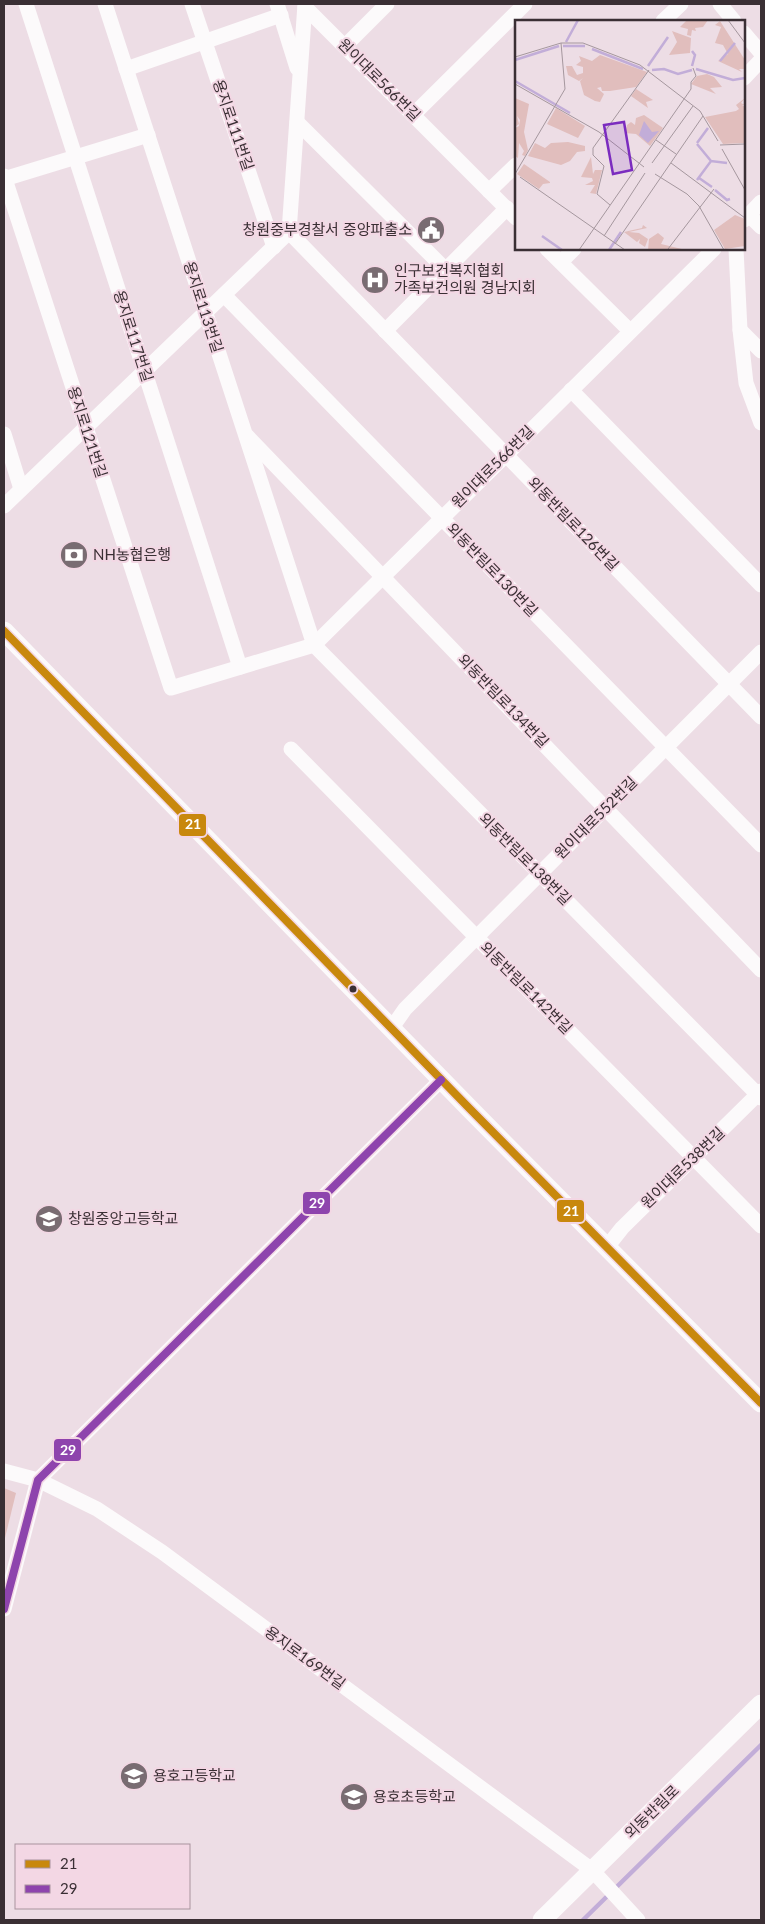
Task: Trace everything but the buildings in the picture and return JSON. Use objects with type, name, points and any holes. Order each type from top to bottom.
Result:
[{"type":"main road","points":[[4,632],[441,1080],[761,1403]]},
{"type":"main road","name":"외동반림로","points":[[542,1920],[597,1876],[761,1704]]},
{"type":"street","name":"용지로117번길","points":[[26,4],[240,667]]},
{"type":"street","name":"용지로113번길","points":[[105,4],[302,611]]},
{"type":"street","name":"용지로111번길","points":[[192,4],[274,247]]},
{"type":"street","points":[[345,46],[387,4]]},
{"type":"street","points":[[413,114],[525,4]]},
{"type":"street","points":[[664,20],[681,4]]},
{"type":"street","points":[[720,4],[733,20]]},
{"type":"street","points":[[4,506],[289,232],[305,5]]},
{"type":"street","name":"원이대로566번길","points":[[305,5],[512,213]]},
{"type":"street","points":[[126,69],[205,42],[279,9],[300,79]]},
{"type":"street","points":[[745,33],[761,54]]},
{"type":"street","points":[[745,77],[761,60]]},
{"type":"street","points":[[297,122],[446,270]]},
{"type":"street","points":[[4,178],[148,135]]},
{"type":"street","points":[[489,191],[515,165]]},
{"type":"street","name":"용지로121번길","points":[[4,178],[171,688],[240,667]]},
{"type":"street","points":[[761,202],[746,217],[761,228]]},
{"type":"street","points":[[385,331],[446,270],[512,213]]},
{"type":"street","name":"외동반림로126번길","points":[[289,232],[761,716]]},
{"type":"street","points":[[548,250],[630,332]]},
{"type":"street","points":[[561,262],[573,250]]},
{"type":"street","name":"원이대로566번길","points":[[314,645],[713,250]]},
{"type":"street","points":[[736,250],[740,330],[746,383],[761,423]]},
{"type":"street","name":"외동반림로130번길","points":[[224,294],[761,845]]},
{"type":"street","points":[[740,330],[761,351]]},
{"type":"street","points":[[571,390],[761,585]]},
{"type":"street","name":"외동반림로134번길","points":[[244,433],[761,970]]},
{"type":"street","points":[[4,434],[21,489]]},
{"type":"street","name":"외동반림로138번길","points":[[302,611],[314,645],[760,1094]]},
{"type":"street","points":[[240,667],[314,645]]},
{"type":"street","name":"원이대로552번길","points":[[392,1029],[405,1009],[761,652]]},
{"type":"street","name":"외동반림로142번길","points":[[291,750],[761,1226]]},
{"type":"street","points":[[4,1608],[38,1480],[441,1080]]},
{"type":"street","name":"원이대로538번길","points":[[607,1247],[622,1228],[760,1094]]},
{"type":"street","name":"용지로169번길","points":[[4,1471],[38,1480],[96,1509],[162,1552],[597,1876],[638,1920]]},
{"type":"shaded area","points":[[4,1488],[16,1493],[4,1542]]},
{"type":"waterway","points":[[583,1920],[761,1745]]},
{"type":"transit line","name":"21","points":[[4,631],[470,1109],[761,1403]]},
{"type":"transit line","name":"29","points":[[4,1609],[38,1480],[441,1080]]},
{"type":"place","name":"창원중부경찰서 중앙파출소","points":[[431,230]]},
{"type":"place","name":"인구보건복지협회 가족보건의원 경남지회","points":[[375,280]]},
{"type":"place","name":"NH농협은행","points":[[74,555]]},
{"type":"place","name":"창원중앙고등학교","points":[[49,1219]]},
{"type":"place","name":"용호고등학교","points":[[134,1776]]},
{"type":"place","name":"용호초등학교","points":[[354,1797]]}]
